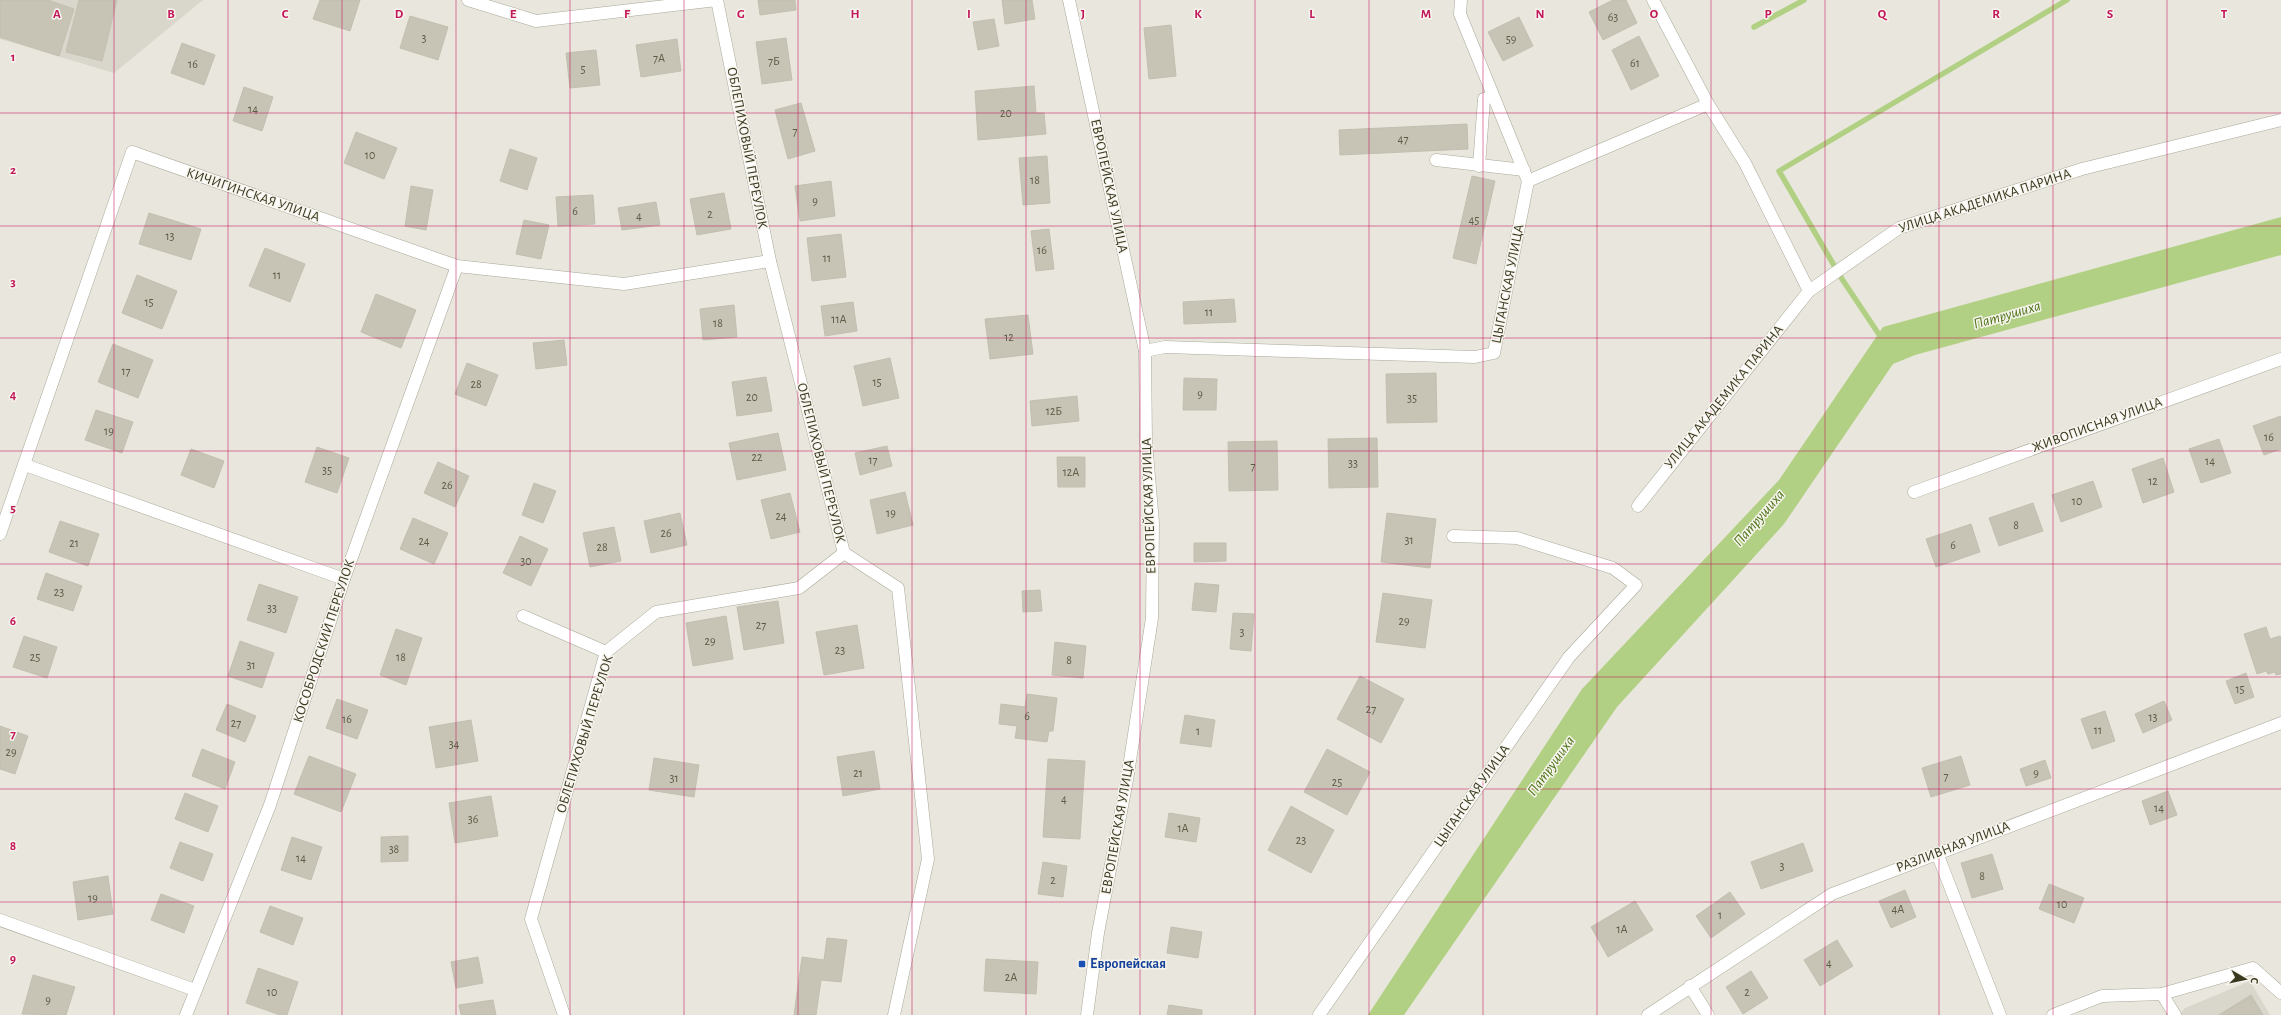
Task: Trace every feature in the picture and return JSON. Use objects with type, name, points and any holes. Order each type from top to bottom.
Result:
[{"type":"street","points":[[468,0],[536,21],[717,0]]},
{"type":"street","name":"ОБЛЕПИХОВЫЙ ПЕРЕУЛОК","points":[[564,1015],[531,919],[606,652],[656,612],[799,588],[844,553],[770,261],[717,0]]},
{"type":"street","name":"ЕВРОПЕЙСКАЯ УЛИЦА","points":[[1069,0],[1145,351],[1146,442],[1153,523],[1152,618],[1127,780],[1097,941],[1087,1015]]},
{"type":"street","points":[[1461,0],[1460,14],[1526,175]]},
{"type":"street","points":[[1653,0],[1708,104],[1745,162],[1809,291]]},
{"type":"street","points":[[1479,166],[1484,99],[1493,96]]},
{"type":"street","points":[[1436,160],[1526,175],[1708,104]]},
{"type":"street","name":"УЛИЦА АКАДЕМИКА ПАРИНА","points":[[1638,506],[1809,291],[1898,228],[2082,169],[2281,120]]},
{"type":"street","name":"КИЧИГИНСКАЯ УЛИЦА","points":[[0,534],[132,152],[457,266],[624,284],[770,261]]},
{"type":"street","name":"ЦЫГАНСКАЯ УЛИЦА","points":[[1145,351],[1165,347],[1475,357],[1494,353],[1526,175]]},
{"type":"street","name":"КОСОБРОДСКИЙ ПЕРЕУЛОК","points":[[186,1015],[270,805],[344,579],[457,266]]},
{"type":"street","name":"ЖИВОПИСНАЯ УЛИЦА","points":[[1914,492],[2281,359]]},
{"type":"street","points":[[25,465],[344,579]]},
{"type":"street","name":"ЦЫГАНСКАЯ УЛИЦА","points":[[1319,1015],[1569,657],[1636,585],[1613,568],[1517,538],[1453,536]]},
{"type":"street","points":[[844,553],[898,588],[928,859],[894,1015]]},
{"type":"street","points":[[523,616],[606,652]]},
{"type":"street","name":"РАЗЛИВНАЯ УЛИЦА","points":[[1648,1015],[1832,894],[1936,853],[2281,723]]},
{"type":"street","points":[[1936,853],[2000,1015]]},
{"type":"street","points":[[0,920],[196,990]]},
{"type":"street","points":[[2053,1015],[2102,996],[2162,994],[2253,968],[2281,993]]},
{"type":"street","points":[[1690,986],[1708,1015]]},
{"type":"street","points":[[2162,994],[2175,1015]]},
{"type":"shaded area","points":[[0,0],[203,0],[114,73],[0,39]]},
{"type":"shaded area","points":[[2250,981],[2270,1015],[2179,1015],[2185,1008]]},
{"type":"water","name":"Патрушиха","points":[[2281,217],[2281,255],[1915,355],[1893,364],[1784,524],[1617,707],[1404,1015],[1368,1015],[1582,689],[1779,480],[1883,327]]},
{"type":"building","points":[[0,0],[48,0],[74,9],[59,56],[0,37]]},
{"type":"building","points":[[79,0],[117,0],[102,61],[66,52]]},
{"type":"building","points":[[320,0],[360,0],[350,31],[313,19]]},
{"type":"building","points":[[758,0],[795,0],[796,10],[760,15]]},
{"type":"building","points":[[1002,0],[1032,0],[1035,19],[1005,24]]},
{"type":"building","points":[[1613,0],[1626,0],[1637,23],[1603,40],[1589,12]]},
{"type":"building","points":[[410,16],[448,27],[438,60],[400,48]]},
{"type":"building","points":[[1519,17],[1533,46],[1503,61],[1488,32]]},
{"type":"building","points":[[994,19],[999,46],[978,50],[973,22]]},
{"type":"building","points":[[1171,25],[1176,76],[1149,79],[1144,28]]},
{"type":"building","points":[[1639,36],[1659,76],[1631,90],[1612,50]]},
{"type":"building","points":[[786,38],[792,80],[762,84],[756,42]]},
{"type":"building","points":[[677,39],[681,71],[641,77],[636,45]]},
{"type":"building","points":[[182,43],[215,55],[204,85],[171,73]]},
{"type":"building","points":[[596,50],[600,85],[570,88],[566,53]]},
{"type":"building","points":[[1034,86],[1036,113],[1044,113],[1046,134],[978,140],[975,91]]},
{"type":"building","points":[[244,87],[273,97],[262,131],[233,121]]},
{"type":"building","points":[[801,103],[815,151],[788,159],[775,110]]},
{"type":"building","points":[[1467,124],[1468,149],[1340,155],[1339,130]]},
{"type":"building","points":[[356,132],[397,148],[384,179],[344,163]]},
{"type":"building","points":[[510,149],[537,158],[527,190],[500,181]]},
{"type":"building","points":[[1047,156],[1050,203],[1023,205],[1019,158]]},
{"type":"building","points":[[1472,176],[1495,181],[1476,264],[1453,258]]},
{"type":"building","points":[[831,181],[835,216],[800,221],[795,186]]},
{"type":"building","points":[[411,186],[433,190],[426,230],[405,226]]},
{"type":"building","points":[[724,193],[731,229],[697,235],[690,199]]},
{"type":"building","points":[[593,195],[595,224],[558,226],[556,197]]},
{"type":"building","points":[[656,202],[660,225],[622,230],[618,208]]},
{"type":"building","points":[[149,213],[201,229],[191,260],[139,244]]},
{"type":"building","points":[[524,220],[549,225],[541,259],[516,254]]},
{"type":"building","points":[[1049,229],[1054,269],[1036,271],[1031,231]]},
{"type":"building","points":[[841,234],[846,277],[812,281],[807,238]]},
{"type":"building","points":[[265,248],[305,264],[290,302],[249,286]]},
{"type":"building","points":[[137,275],[177,291],[162,329],[122,313]]},
{"type":"building","points":[[376,294],[416,310],[401,348],[361,332]]},
{"type":"building","points":[[1234,299],[1236,322],[1184,324],[1183,302]]},
{"type":"building","points":[[853,302],[857,331],[825,336],[821,306]]},
{"type":"building","points":[[734,305],[737,337],[703,340],[700,309]]},
{"type":"building","points":[[1028,315],[1033,354],[990,359],[985,319]]},
{"type":"building","points":[[564,340],[567,365],[536,369],[533,343]]},
{"type":"building","points":[[113,344],[153,360],[138,398],[98,382]]},
{"type":"building","points":[[890,358],[899,398],[863,406],[854,366]]},
{"type":"building","points":[[467,363],[498,375],[486,406],[455,394]]},
{"type":"building","points":[[1436,373],[1437,422],[1387,423],[1386,374]]},
{"type":"building","points":[[766,377],[772,411],[737,416],[732,382]]},
{"type":"building","points":[[1184,378],[1217,379],[1216,410],[1183,410]]},
{"type":"building","points":[[1077,396],[1079,421],[1032,426],[1030,401]]},
{"type":"building","points":[[96,410],[133,422],[122,453],[85,440]]},
{"type":"building","points":[[2281,416],[2281,449],[2264,455],[2253,426]]},
{"type":"building","points":[[778,433],[786,470],[737,480],[729,443]]},
{"type":"building","points":[[1377,438],[1378,487],[1329,488],[1328,439]]},
{"type":"building","points":[[2219,439],[2231,473],[2201,483],[2189,449]]},
{"type":"building","points":[[1277,441],[1278,490],[1229,491],[1228,442]]},
{"type":"building","points":[[887,446],[892,466],[860,475],[855,453]]},
{"type":"building","points":[[317,447],[349,458],[337,493],[305,482]]},
{"type":"building","points":[[191,449],[224,461],[214,488],[181,475]]},
{"type":"building","points":[[1057,457],[1085,457],[1085,487],[1058,487]]},
{"type":"building","points":[[2163,458],[2174,492],[2143,503],[2132,469]]},
{"type":"building","points":[[438,462],[469,476],[455,507],[424,493]]},
{"type":"building","points":[[2093,481],[2102,507],[2061,522],[2052,495]]},
{"type":"building","points":[[534,483],[556,491],[543,523],[522,515]]},
{"type":"building","points":[[905,492],[913,525],[877,534],[870,500]]},
{"type":"building","points":[[790,493],[800,532],[771,539],[761,500]]},
{"type":"building","points":[[2033,503],[2043,531],[1999,546],[1989,518]]},
{"type":"building","points":[[680,513],[687,545],[651,553],[644,521]]},
{"type":"building","points":[[1387,513],[1436,519],[1430,568],[1381,562]]},
{"type":"building","points":[[413,518],[448,533],[434,564],[400,549]]},
{"type":"building","points":[[60,521],[99,534],[88,566],[49,552]]},
{"type":"building","points":[[1971,524],[1980,552],[1936,567],[1926,539]]},
{"type":"building","points":[[614,527],[621,561],[590,567],[583,533]]},
{"type":"building","points":[[520,536],[548,549],[531,586],[503,573]]},
{"type":"building","points":[[1194,543],[1226,543],[1226,561],[1194,562]]},
{"type":"building","points":[[46,573],[82,586],[73,611],[37,599]]},
{"type":"building","points":[[1195,583],[1219,585],[1216,612],[1192,610]]},
{"type":"building","points":[[259,584],[298,597],[286,633],[247,620]]},
{"type":"building","points":[[1040,590],[1042,611],[1023,612],[1022,591]]},
{"type":"building","points":[[1383,593],[1432,600],[1425,648],[1376,642]]},
{"type":"building","points":[[778,601],[784,643],[744,650],[737,607]]},
{"type":"building","points":[[1233,613],[1254,614],[1251,651],[1230,649]]},
{"type":"building","points":[[726,616],[733,659],[693,666],[686,623]]},
{"type":"building","points":[[857,625],[864,668],[824,675],[816,632]]},
{"type":"building","points":[[2266,627],[2270,639],[2280,636],[2281,639],[2281,674],[2276,675],[2275,672],[2268,674],[2266,671],[2257,674],[2244,634]]},
{"type":"building","points":[[396,629],[422,638],[406,685],[380,675]]},
{"type":"building","points":[[24,636],[57,647],[47,678],[13,667]]},
{"type":"building","points":[[240,641],[274,653],[262,688],[228,676]]},
{"type":"building","points":[[1055,642],[1086,646],[1083,678],[1052,675]]},
{"type":"building","points":[[2246,673],[2254,697],[2235,704],[2226,681]]},
{"type":"building","points":[[1360,676],[1404,699],[1381,743],[1337,719]]},
{"type":"building","points":[[1027,694],[1057,698],[1053,731],[1049,731],[1047,742],[1015,738],[1017,726],[999,724],[1001,704],[1025,707]]},
{"type":"building","points":[[337,699],[368,710],[357,739],[326,728]]},
{"type":"building","points":[[2164,701],[2172,720],[2143,733],[2135,714]]},
{"type":"building","points":[[227,704],[256,716],[245,742],[216,730]]},
{"type":"building","points":[[2105,711],[2115,741],[2092,749],[2081,719]]},
{"type":"building","points":[[1185,715],[1215,720],[1211,747],[1180,743]]},
{"type":"building","points":[[471,720],[478,761],[436,768],[429,727]]},
{"type":"building","points":[[0,726],[28,736],[15,774],[0,769]]},
{"type":"building","points":[[202,749],[235,762],[225,789],[192,776]]},
{"type":"building","points":[[1327,749],[1370,772],[1347,815],[1304,792]]},
{"type":"building","points":[[874,751],[880,789],[843,796],[837,757]]},
{"type":"building","points":[[309,756],[356,774],[341,812],[294,794]]},
{"type":"building","points":[[1961,756],[1970,785],[1931,797],[1922,768]]},
{"type":"building","points":[[654,758],[699,765],[694,797],[649,790]]},
{"type":"building","points":[[1048,759],[1085,761],[1080,839],[1043,837]]},
{"type":"building","points":[[2045,760],[2051,778],[2026,786],[2020,769]]},
{"type":"building","points":[[2168,791],[2177,815],[2150,825],[2142,801]]},
{"type":"building","points":[[185,793],[218,806],[208,832],[175,819]]},
{"type":"building","points":[[491,796],[498,836],[455,843],[449,803]]},
{"type":"building","points":[[1291,806],[1334,830],[1311,873],[1268,850]]},
{"type":"building","points":[[1169,813],[1200,818],[1196,842],[1165,837]]},
{"type":"building","points":[[408,836],[408,861],[381,862],[381,837]]},
{"type":"building","points":[[292,837],[322,847],[311,880],[281,870]]},
{"type":"building","points":[[180,842],[213,854],[203,881],[170,868]]},
{"type":"building","points":[[1803,843],[1813,871],[1761,889],[1751,862]]},
{"type":"building","points":[[1992,854],[2003,889],[1972,898],[1961,863]]},
{"type":"building","points":[[1043,862],[1067,866],[1063,897],[1038,894]]},
{"type":"building","points":[[108,876],[113,914],[78,920],[73,882]]},
{"type":"building","points":[[2049,884],[2084,898],[2074,923],[2039,909]]},
{"type":"building","points":[[1905,890],[1916,917],[1891,928],[1879,901]]},
{"type":"building","points":[[1730,892],[1745,914],[1711,938],[1696,916]]},
{"type":"building","points":[[161,894],[194,906],[184,933],[151,920]]},
{"type":"building","points":[[1635,901],[1653,930],[1608,957],[1591,927]]},
{"type":"building","points":[[270,906],[303,918],[293,945],[260,932]]},
{"type":"building","points":[[1171,927],[1202,932],[1198,958],[1167,953]]},
{"type":"building","points":[[827,938],[847,940],[841,982],[821,980],[816,1015],[794,1015],[802,957],[824,960]]},
{"type":"building","points":[[1837,940],[1853,966],[1820,986],[1804,960]]},
{"type":"building","points":[[478,957],[483,983],[456,988],[451,962]]},
{"type":"building","points":[[986,959],[1038,962],[1036,994],[984,991]]},
{"type":"building","points":[[258,968],[298,982],[287,1015],[280,1015],[246,1003]]},
{"type":"building","points":[[1751,971],[1768,998],[1743,1014],[1726,987]]},
{"type":"building","points":[[33,975],[75,987],[66,1015],[22,1014]]},
{"type":"building","points":[[2251,995],[2263,1015],[2219,1015]]},
{"type":"building","points":[[493,1000],[496,1015],[461,1015],[459,1005]]},
{"type":"building","points":[[1169,1005],[1202,1010],[1202,1015],[1167,1015]]},
{"type":"waterway","points":[[1754,27],[1804,0]]},
{"type":"waterway","points":[[1882,339],[1842,279],[1779,171],[2067,0]]},
{"type":"place","name":"Европейская","points":[[1082,964]]}]
